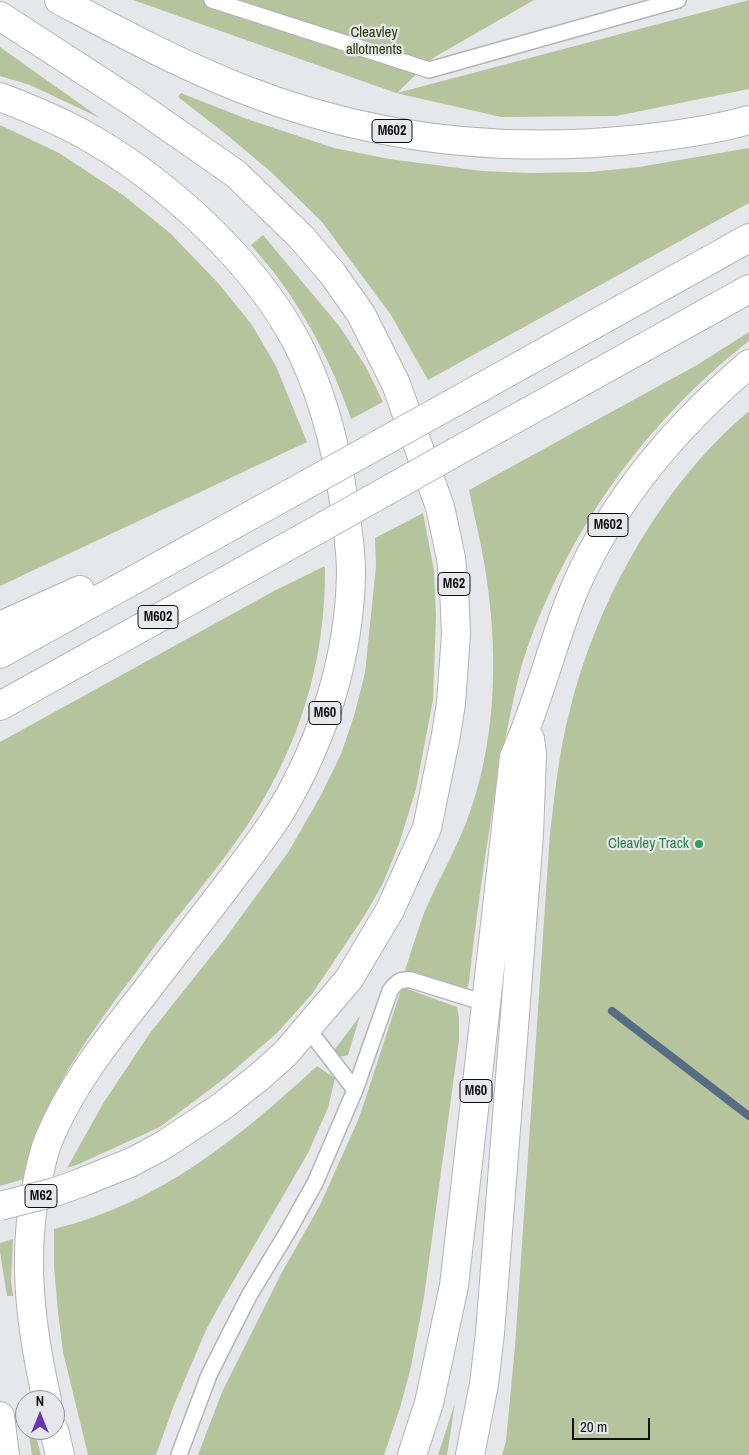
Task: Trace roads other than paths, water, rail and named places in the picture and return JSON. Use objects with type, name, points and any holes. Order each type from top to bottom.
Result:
[{"type":"highway","name":"M602","points":[[59,0],[178,61],[240,88],[339,119],[381,129],[469,143],[548,146],[659,137],[749,120]]},
{"type":"highway","name":"M62","points":[[0,16],[138,105],[236,174],[301,238],[332,273],[362,314],[380,349],[396,384],[440,506],[451,558],[456,634],[451,703],[427,828],[398,894],[349,979],[285,1054],[258,1078],[220,1107],[162,1146],[132,1162],[80,1183],[0,1206]]},
{"type":"highway","name":"M60","points":[[0,97],[41,112],[123,158],[188,210],[218,238],[274,306],[295,339],[308,368],[330,432],[341,482],[349,537],[351,570],[349,608],[335,684],[307,761],[283,807],[259,843],[104,1044],[61,1114],[48,1142],[32,1208],[28,1266],[35,1340],[45,1390]]},
{"type":"highway","points":[[0,654],[749,238]]},
{"type":"highway","name":"M602","points":[[0,706],[749,289]]},
{"type":"highway","name":"M602","points":[[528,725],[570,599],[584,569],[621,502],[672,438],[714,394],[749,364]]},
{"type":"highway","points":[[0,626],[244,518]]},
{"type":"highway","name":"M60","points":[[412,1455],[429,1403],[454,1286],[514,757],[528,725]]},
{"type":"highway","name":"M60","points":[[470,1455],[484,1384],[490,1333],[529,835],[532,754],[528,725]]},
{"type":"highway","points":[[0,1416],[5,1455]]},
{"type":"highway","points":[[56,1440],[60,1455]]},
{"type":"lane","points":[[212,0],[429,70],[678,0]]},
{"type":"lane","points":[[179,1455],[210,1375],[250,1294],[315,1183],[354,1090],[390,991],[395,983],[402,980],[411,980],[485,1003]]},
{"type":"lane","points":[[308,1029],[354,1090]]},
{"type":"waterway","points":[[612,1011],[749,1116]]},
{"type":"place","name":"Cleavley Track","points":[[699,844]]},
{"type":"park label","name":"Cleavley allotments","points":[[374,42]]}]
